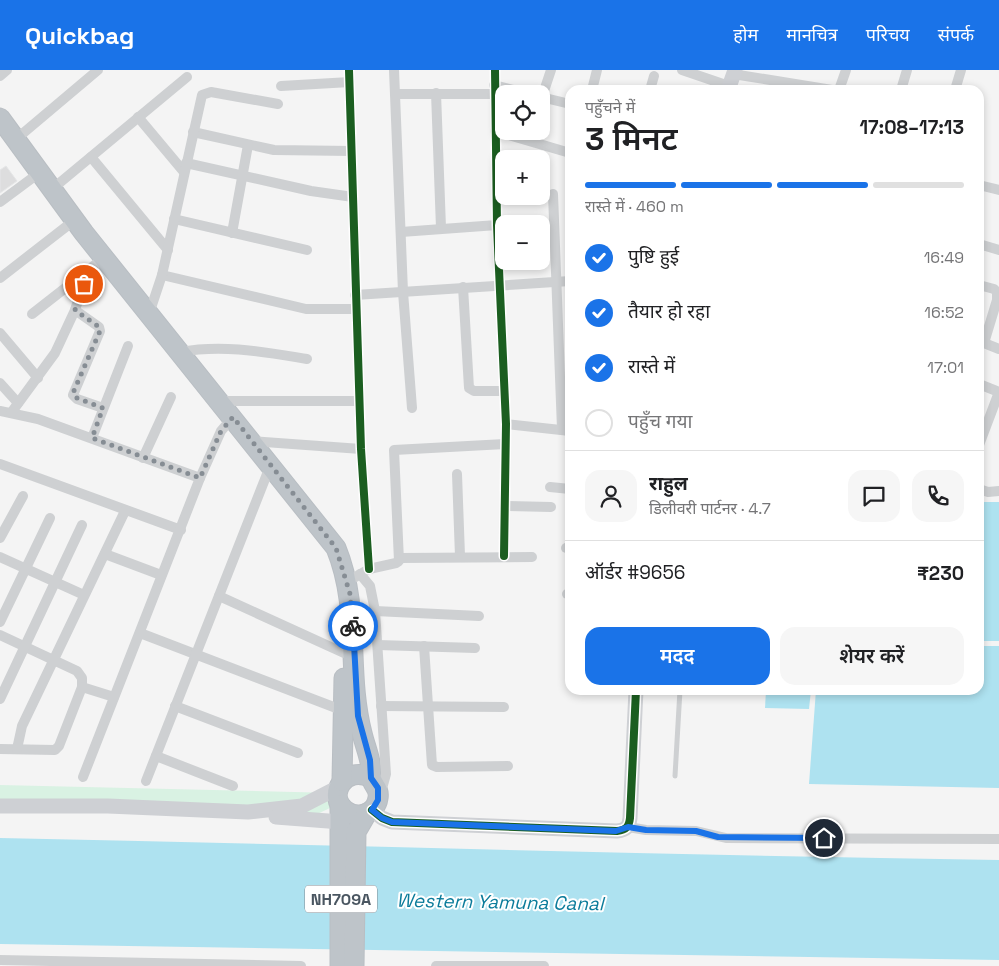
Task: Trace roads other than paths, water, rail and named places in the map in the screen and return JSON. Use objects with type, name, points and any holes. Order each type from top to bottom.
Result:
[{"type":"highway","name":"NH709A","points":[[0,118],[7,138],[35,176],[92,268],[229,420],[252,441],[329,537],[342,563],[359,575],[352,615],[358,716],[378,800],[369,812],[343,810]]},
{"type":"highway","name":"NH709A","points":[[35,176],[51,190],[220,401],[229,420],[267,474],[328,552],[340,596],[344,653],[340,966]]},
{"type":"highway","points":[[369,812],[361,815],[343,810],[353,775],[359,774],[374,783]]},
{"type":"highway","name":"NH709A","points":[[343,810],[354,966]]},
{"type":"street","points":[[0,76],[7,70]]},
{"type":"street","points":[[7,138],[98,70]]},
{"type":"street","points":[[349,70],[361,449],[359,575],[370,586],[376,611],[386,774],[383,785],[374,783]]},
{"type":"street","points":[[394,70],[403,292],[412,408]]},
{"type":"street","points":[[495,70],[495,131]]},
{"type":"street","points":[[545,85],[551,70]]},
{"type":"street","points":[[593,85],[597,70]]},
{"type":"street","points":[[841,85],[846,70]]},
{"type":"street","points":[[902,85],[907,70]]},
{"type":"street","points":[[956,85],[961,70]]},
{"type":"street","points":[[688,71],[731,80],[782,85]]},
{"type":"street","points":[[651,85],[654,76]]},
{"type":"street","points":[[51,190],[187,77]]},
{"type":"street","points":[[282,86],[350,82]]},
{"type":"street","points":[[395,94],[494,89]]},
{"type":"street","points":[[149,314],[162,275],[192,132],[204,92],[278,104]]},
{"type":"street","points":[[436,93],[441,228]]},
{"type":"street","points":[[550,99],[565,103]]},
{"type":"street","points":[[138,117],[185,168],[242,175],[353,197]]},
{"type":"street","points":[[192,132],[248,145],[290,152],[352,151]]},
{"type":"street","points":[[495,140],[497,215]]},
{"type":"street","points":[[526,140],[565,152]]},
{"type":"street","points":[[232,233],[248,145]]},
{"type":"street","points":[[92,157],[168,250]]},
{"type":"street","points":[[0,202],[35,176]]},
{"type":"street","points":[[984,186],[999,190]]},
{"type":"street","points":[[553,194],[555,281],[565,416]]},
{"type":"street","points":[[174,219],[307,250]]},
{"type":"street","points":[[401,232],[495,225]]},
{"type":"street","points":[[0,278],[67,226]]},
{"type":"street","points":[[984,246],[999,250]]},
{"type":"street","points":[[11,413],[55,352],[92,268]]},
{"type":"street","points":[[32,314],[92,268]]},
{"type":"street","points":[[499,270],[506,424],[504,556]]},
{"type":"street","points":[[162,275],[306,309],[356,309]]},
{"type":"street","points":[[355,295],[565,281]]},
{"type":"street","points":[[984,286],[996,290],[997,300],[996,311],[984,336]]},
{"type":"street","points":[[463,287],[469,388],[474,391],[504,390]]},
{"type":"street","points":[[75,310],[99,327],[100,331],[73,395],[103,408]]},
{"type":"street","points":[[0,333],[38,378]]},
{"type":"street","points":[[984,343],[999,349]]},
{"type":"street","points":[[92,438],[128,346]]},
{"type":"street","points":[[180,352],[201,348],[223,348],[307,360]]},
{"type":"street","points":[[0,383],[18,403]]},
{"type":"street","points":[[984,386],[999,392],[984,432]]},
{"type":"street","points":[[143,458],[171,396]]},
{"type":"street","points":[[220,401],[360,401]]},
{"type":"street","points":[[0,411],[38,419],[200,478]]},
{"type":"street","points":[[83,777],[200,478],[229,420]]},
{"type":"street","points":[[506,424],[565,430]]},
{"type":"street","points":[[252,441],[361,449]]},
{"type":"street","points":[[359,575],[396,564],[400,558],[394,450],[505,444]]},
{"type":"street","points":[[0,464],[181,530]]},
{"type":"street","points":[[146,781],[267,474]]},
{"type":"street","points":[[457,474],[460,556]]},
{"type":"street","points":[[550,487],[565,488]]},
{"type":"street","points":[[984,491],[999,491]]},
{"type":"street","points":[[0,538],[23,496]]},
{"type":"street","points":[[505,506],[551,507]]},
{"type":"street","points":[[16,749],[22,726],[125,511]]},
{"type":"street","points":[[0,622],[50,518]]},
{"type":"street","points":[[0,699],[82,525]]},
{"type":"street","points":[[105,554],[161,575]]},
{"type":"street","points":[[400,558],[460,556],[532,557]]},
{"type":"street","points":[[0,557],[84,596]]},
{"type":"street","points":[[219,596],[344,653]]},
{"type":"street","points":[[376,611],[480,616]]},
{"type":"street","points":[[140,633],[344,711]]},
{"type":"street","points":[[0,635],[80,674],[82,687],[57,749],[48,751],[0,749]]},
{"type":"street","points":[[378,644],[475,648]]},
{"type":"street","points":[[424,646],[431,762],[434,766],[508,766]]},
{"type":"street","points":[[82,687],[114,697]]},
{"type":"street","points":[[628,827],[636,695]]},
{"type":"street","points":[[175,706],[298,753]]},
{"type":"street","points":[[381,706],[504,707]]},
{"type":"street","points":[[156,756],[233,786]]},
{"type":"street","points":[[0,806],[108,806],[248,812],[302,806],[343,810]]},
{"type":"street","points":[[248,812],[260,816],[343,810]]},
{"type":"street","points":[[369,812],[392,822],[616,831],[628,827],[646,830],[696,831],[718,837],[999,839]]},
{"type":"street","points":[[0,960],[301,966]]},
{"type":"street","points":[[436,966],[544,966]]},
{"type":"lane","points":[[676,776],[680,695]]},
{"type":"water","points":[[984,502],[999,502],[999,641],[984,641]]},
{"type":"water","points":[[984,646],[999,646],[999,788],[809,784],[816,695],[984,695]]},
{"type":"water","points":[[766,695],[810,695],[809,709],[765,708]]},
{"type":"water","name":"Western Yamuna Canal","points":[[0,838],[999,860],[999,960],[0,944]]}]
